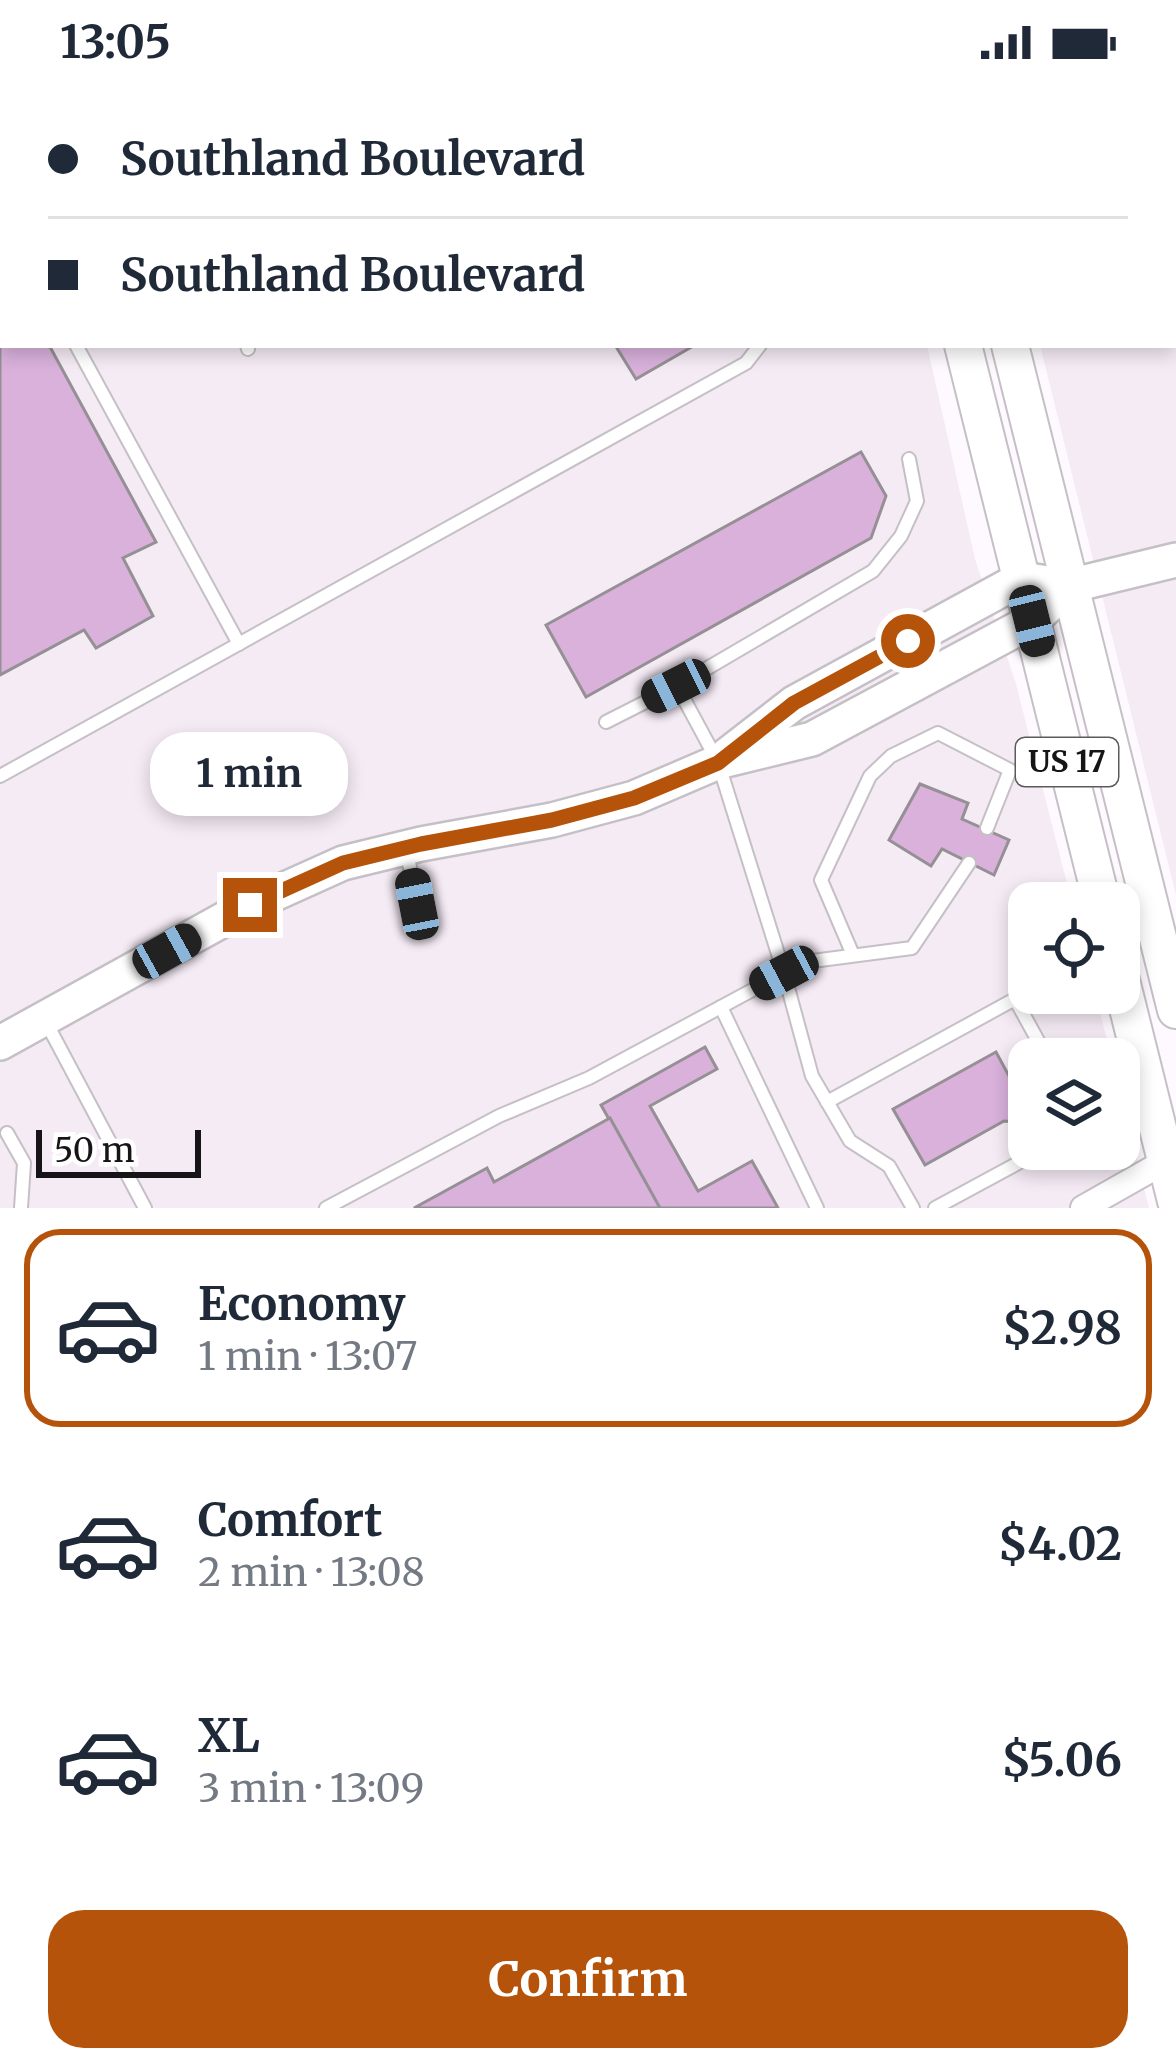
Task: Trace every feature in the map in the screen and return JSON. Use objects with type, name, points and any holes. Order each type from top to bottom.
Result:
[{"type":"main road","name":"US 17","points":[[964,348],[1097,882]]},
{"type":"main road","name":"US 17","points":[[1011,348],[1176,1010]]},
{"type":"main road","points":[[1129,1014],[1176,1201]]},
{"type":"street","points":[[718,763],[794,703],[1022,579],[1069,586],[1176,560]]},
{"type":"street","points":[[0,1043],[250,905],[343,863],[613,804],[718,763],[812,739],[1032,621],[1069,586]]},
{"type":"street","points":[[1083,1208],[1166,1161]]},
{"type":"lane","points":[[78,348],[238,644]]},
{"type":"lane","points":[[0,776],[746,363],[758,348]]},
{"type":"lane","points":[[606,722],[873,572],[901,536],[917,501],[908,459]]},
{"type":"lane","points":[[676,686],[718,763],[812,1076],[850,1141],[889,1166],[913,1208]]},
{"type":"lane","points":[[854,955],[821,880],[869,776],[891,756],[938,733],[1010,770],[987,828]]},
{"type":"lane","points":[[406,848],[417,904]]},
{"type":"lane","points":[[326,1208],[471,1130],[589,1078],[783,969],[912,948],[969,863]]},
{"type":"lane","points":[[827,1102],[1015,999],[1036,1038]]},
{"type":"lane","points":[[721,1007],[817,1208]]},
{"type":"lane","points":[[44,1019],[145,1208]]},
{"type":"lane","points":[[2,1130],[24,1163],[21,1208]]},
{"type":"lane","points":[[935,1208],[1008,1168]]},
{"type":"shaded area","points":[[0,348],[928,348],[975,559],[1016,684],[1067,882],[1008,882],[1008,1014],[1100,1014],[1107,1038],[1008,1038],[1008,1170],[1140,1170],[1149,1208],[0,1208]]},
{"type":"shaded area","points":[[1041,348],[1176,348],[1176,895]]},
{"type":"building","points":[[0,348],[51,348],[156,542],[123,558],[153,616],[96,648],[84,630],[0,675]]},
{"type":"building","points":[[617,348],[690,348],[636,379]]},
{"type":"building","points":[[861,452],[886,496],[871,538],[586,697],[546,625]]},
{"type":"building","points":[[920,784],[968,803],[962,819],[1009,840],[994,875],[942,849],[931,866],[889,840]]},
{"type":"building","points":[[705,1047],[717,1069],[650,1106],[698,1191],[752,1161],[778,1208],[659,1208],[601,1105]]},
{"type":"building","points":[[996,1052],[1008,1074],[1008,1121],[925,1165],[893,1109]]},
{"type":"building","points":[[610,1118],[660,1208],[414,1208],[487,1168],[494,1182]]},
{"type":"route","points":[[250,905],[343,863],[634,798],[718,763],[794,703],[908,641]]}]
